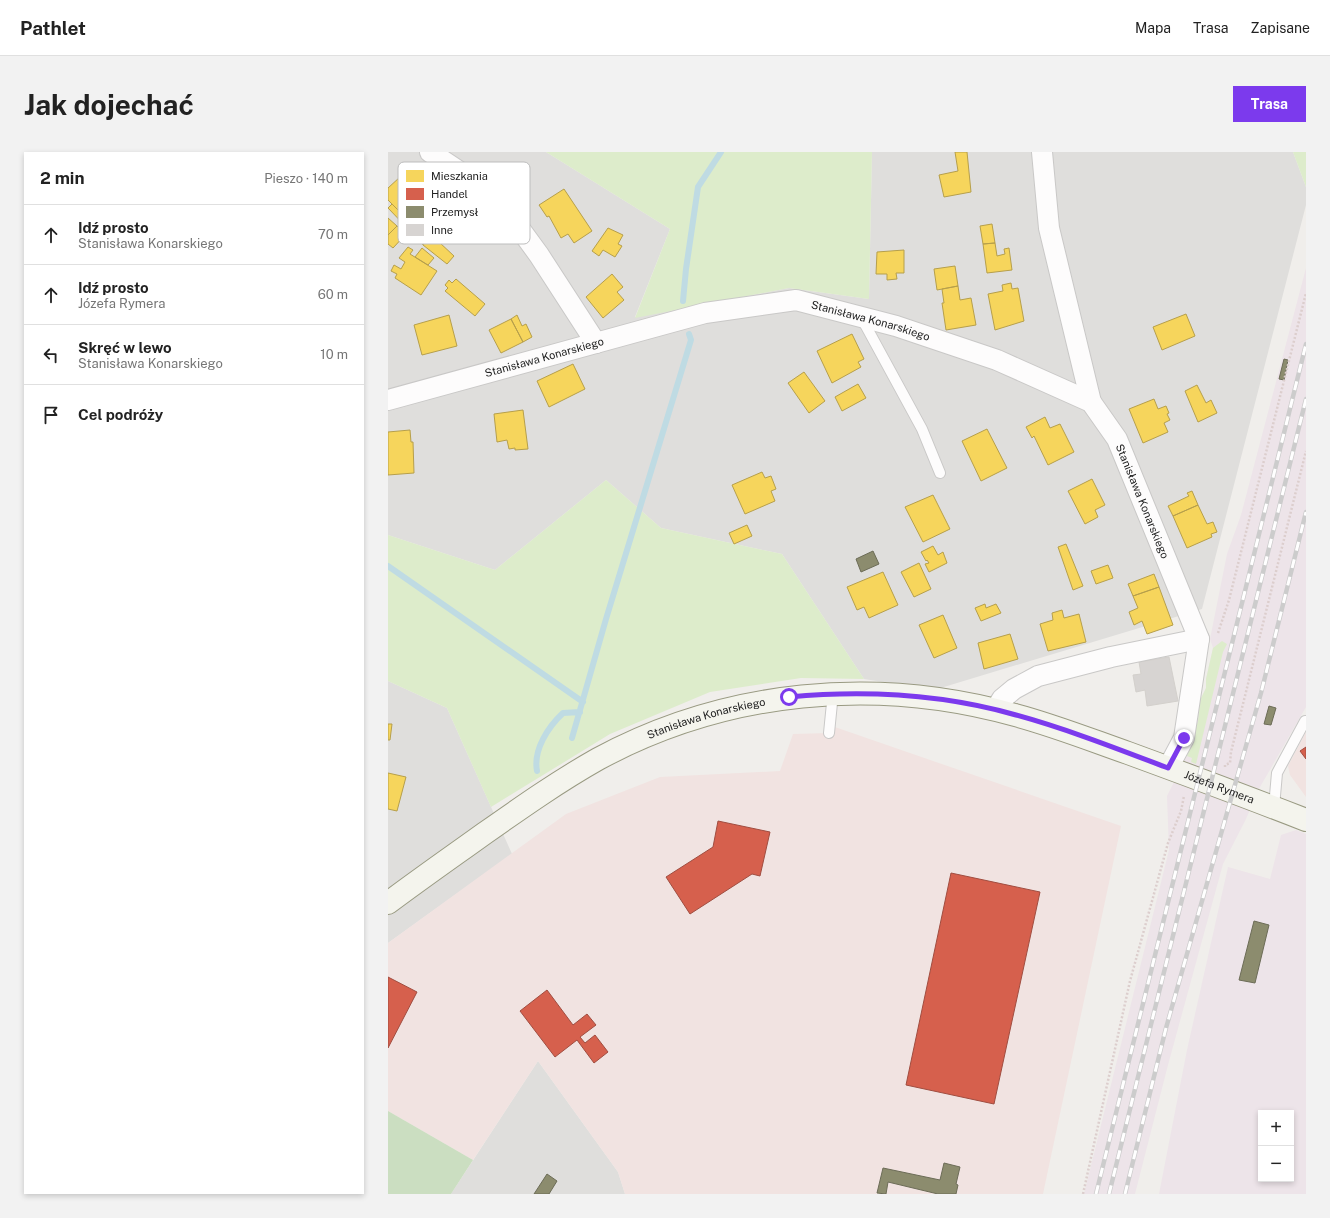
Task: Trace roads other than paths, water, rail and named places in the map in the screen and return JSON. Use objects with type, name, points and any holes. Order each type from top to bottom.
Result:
[{"type":"street","points":[[430,152],[445,162]]},
{"type":"street","points":[[1042,152],[1049,228],[1091,402]]},
{"type":"street","points":[[530,242],[596,342]]},
{"type":"street","name":"Stanisława Konarskiego","points":[[388,400],[705,313],[796,300],[896,326],[998,360],[1091,402],[1118,439],[1199,642]]},
{"type":"street","points":[[995,710],[1002,699],[1014,689],[1038,676],[1112,657],[1199,642],[1184,738],[1168,768]]},
{"type":"street","name":"Stanisława Konarskiego","points":[[388,903],[530,802],[594,762],[629,744],[671,727],[721,711],[766,700],[833,693],[872,694],[945,700],[995,710]]},
{"type":"street","name":"Józefa Rymera","points":[[995,710],[1047,724],[1222,787],[1306,820]]},
{"type":"lane","points":[[861,317],[922,429],[940,473]]},
{"type":"lane","points":[[829,733],[833,693]]},
{"type":"lane","points":[[1274,807],[1277,773],[1305,720]]},
{"type":"waterway","points":[[683,301],[686,269],[698,187],[721,152]]},
{"type":"waterway","points":[[572,738],[606,619],[691,340],[689,334]]},
{"type":"waterway","points":[[388,566],[583,702]]},
{"type":"waterway","points":[[537,771],[537,755],[543,739],[552,725],[563,713],[580,712]]},
{"type":"railway","points":[[1096,1194],[1306,344]]},
{"type":"railway","points":[[1109,1194],[1306,399]]},
{"type":"railway","points":[[1125,1194],[1166,1028],[1261,693],[1306,512]]}]
